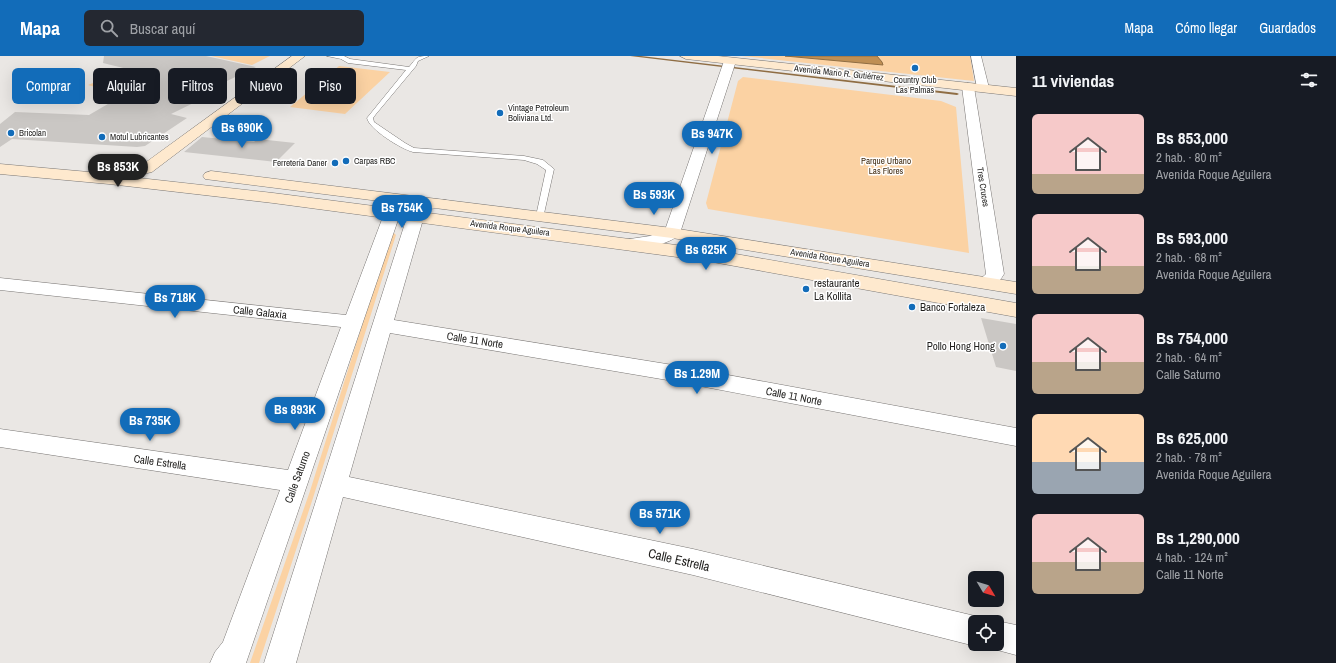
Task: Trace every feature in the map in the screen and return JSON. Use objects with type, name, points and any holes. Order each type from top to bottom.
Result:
[{"type":"main road","points":[[83,177],[130,173],[147,168],[299,56]]},
{"type":"main road","name":"Avenida Mario R. Gutiérrez","points":[[686,56],[728,65],[976,87],[1016,92]]},
{"type":"main road","name":"Avenida Roque Aguilera","points":[[0,156],[147,168],[707,256],[1016,310]]},
{"type":"main road","points":[[147,168],[152,175],[192,189]]},
{"type":"main road","name":"Avenida Roque Aguilera","points":[[0,169],[398,208],[444,204],[672,233],[1016,288]]},
{"type":"street","points":[[976,56],[976,87]]},
{"type":"street","points":[[629,244],[653,241],[672,233],[728,65]]},
{"type":"street","name":"Tres Cruces","points":[[976,87],[995,274],[992,279],[985,283]]},
{"type":"street","points":[[280,663],[383,325],[398,208],[430,204],[444,204]]},
{"type":"street","name":"Calle Saturno","points":[[226,663],[235,652],[352,322],[398,208]]},
{"type":"street","points":[[672,233],[685,246],[707,256]]},
{"type":"street","name":"Calle Galaxia","points":[[0,284],[352,322]]},
{"type":"street","name":"Calle 11 Norte","points":[[383,325],[679,374],[1016,437]]},
{"type":"street","name":"Calle Estrella","points":[[0,438],[296,482]]},
{"type":"street","name":"Calle Estrella","points":[[334,484],[693,562],[968,628]]},
{"type":"street","points":[[1004,637],[1016,640]]},
{"type":"lane","points":[[330,56],[342,57],[348,61],[409,69]]},
{"type":"lane","points":[[426,56],[416,60],[414,65],[409,69],[373,113],[370,118],[370,123],[402,145],[413,150],[499,156],[540,162],[550,169],[540,216]]},
{"type":"green space","points":[[211,56],[270,56],[252,65]]},
{"type":"green space","name":"Country Club Las Palmas","points":[[742,56],[970,56],[974,81]]},
{"type":"green space","points":[[339,66],[356,68],[337,68]]},
{"type":"green space","points":[[356,68],[390,72],[356,104]]},
{"type":"green space","name":"Parque Urbano Las Flores","points":[[743,77],[941,101],[956,107],[969,253],[708,209],[706,203],[738,81]]},
{"type":"green space","points":[[305,94],[305,104],[356,104],[345,114],[290,107],[294,104],[297,104],[297,101]]},
{"type":"green space","points":[[394,233],[396,235],[259,663],[250,663],[310,491],[390,236]]},
{"type":"shaded area","points":[[785,56],[877,56],[883,65]]},
{"type":"building","points":[[104,56],[206,56],[256,67],[235,68],[235,77],[227,81],[227,68],[168,68],[168,104],[191,104],[171,114],[187,118],[145,146],[137,147],[12,139],[0,147],[0,124],[15,112],[89,115],[108,104],[160,104],[160,68],[123,68],[103,63]]},
{"type":"building","points":[[202,137],[254,142],[258,139],[295,143],[276,162],[184,152]]},
{"type":"building","name":"Pollo Hong Hong","points":[[981,318],[1016,324],[1016,371],[996,367]]},
{"type":"waterway","points":[[632,56],[957,94]]},
{"type":"place","name":"Country Club Las Palmas","points":[[915,68]]},
{"type":"place","name":"Vintage Petroleum Boliviana Ltd.","points":[[500,113]]},
{"type":"place","name":"Bricolan","points":[[11,133]]},
{"type":"place","name":"Motul Lubricantes","points":[[102,137]]},
{"type":"place","name":"Carpas RBC","points":[[346,161]]},
{"type":"place","name":"Ferretería Daner","points":[[335,163]]},
{"type":"place","name":"restaurante La Kollita","points":[[806,289]]},
{"type":"place","name":"Banco Fortaleza","points":[[912,307]]},
{"type":"place","name":"Pollo Hong Hong","points":[[1003,346]]}]
